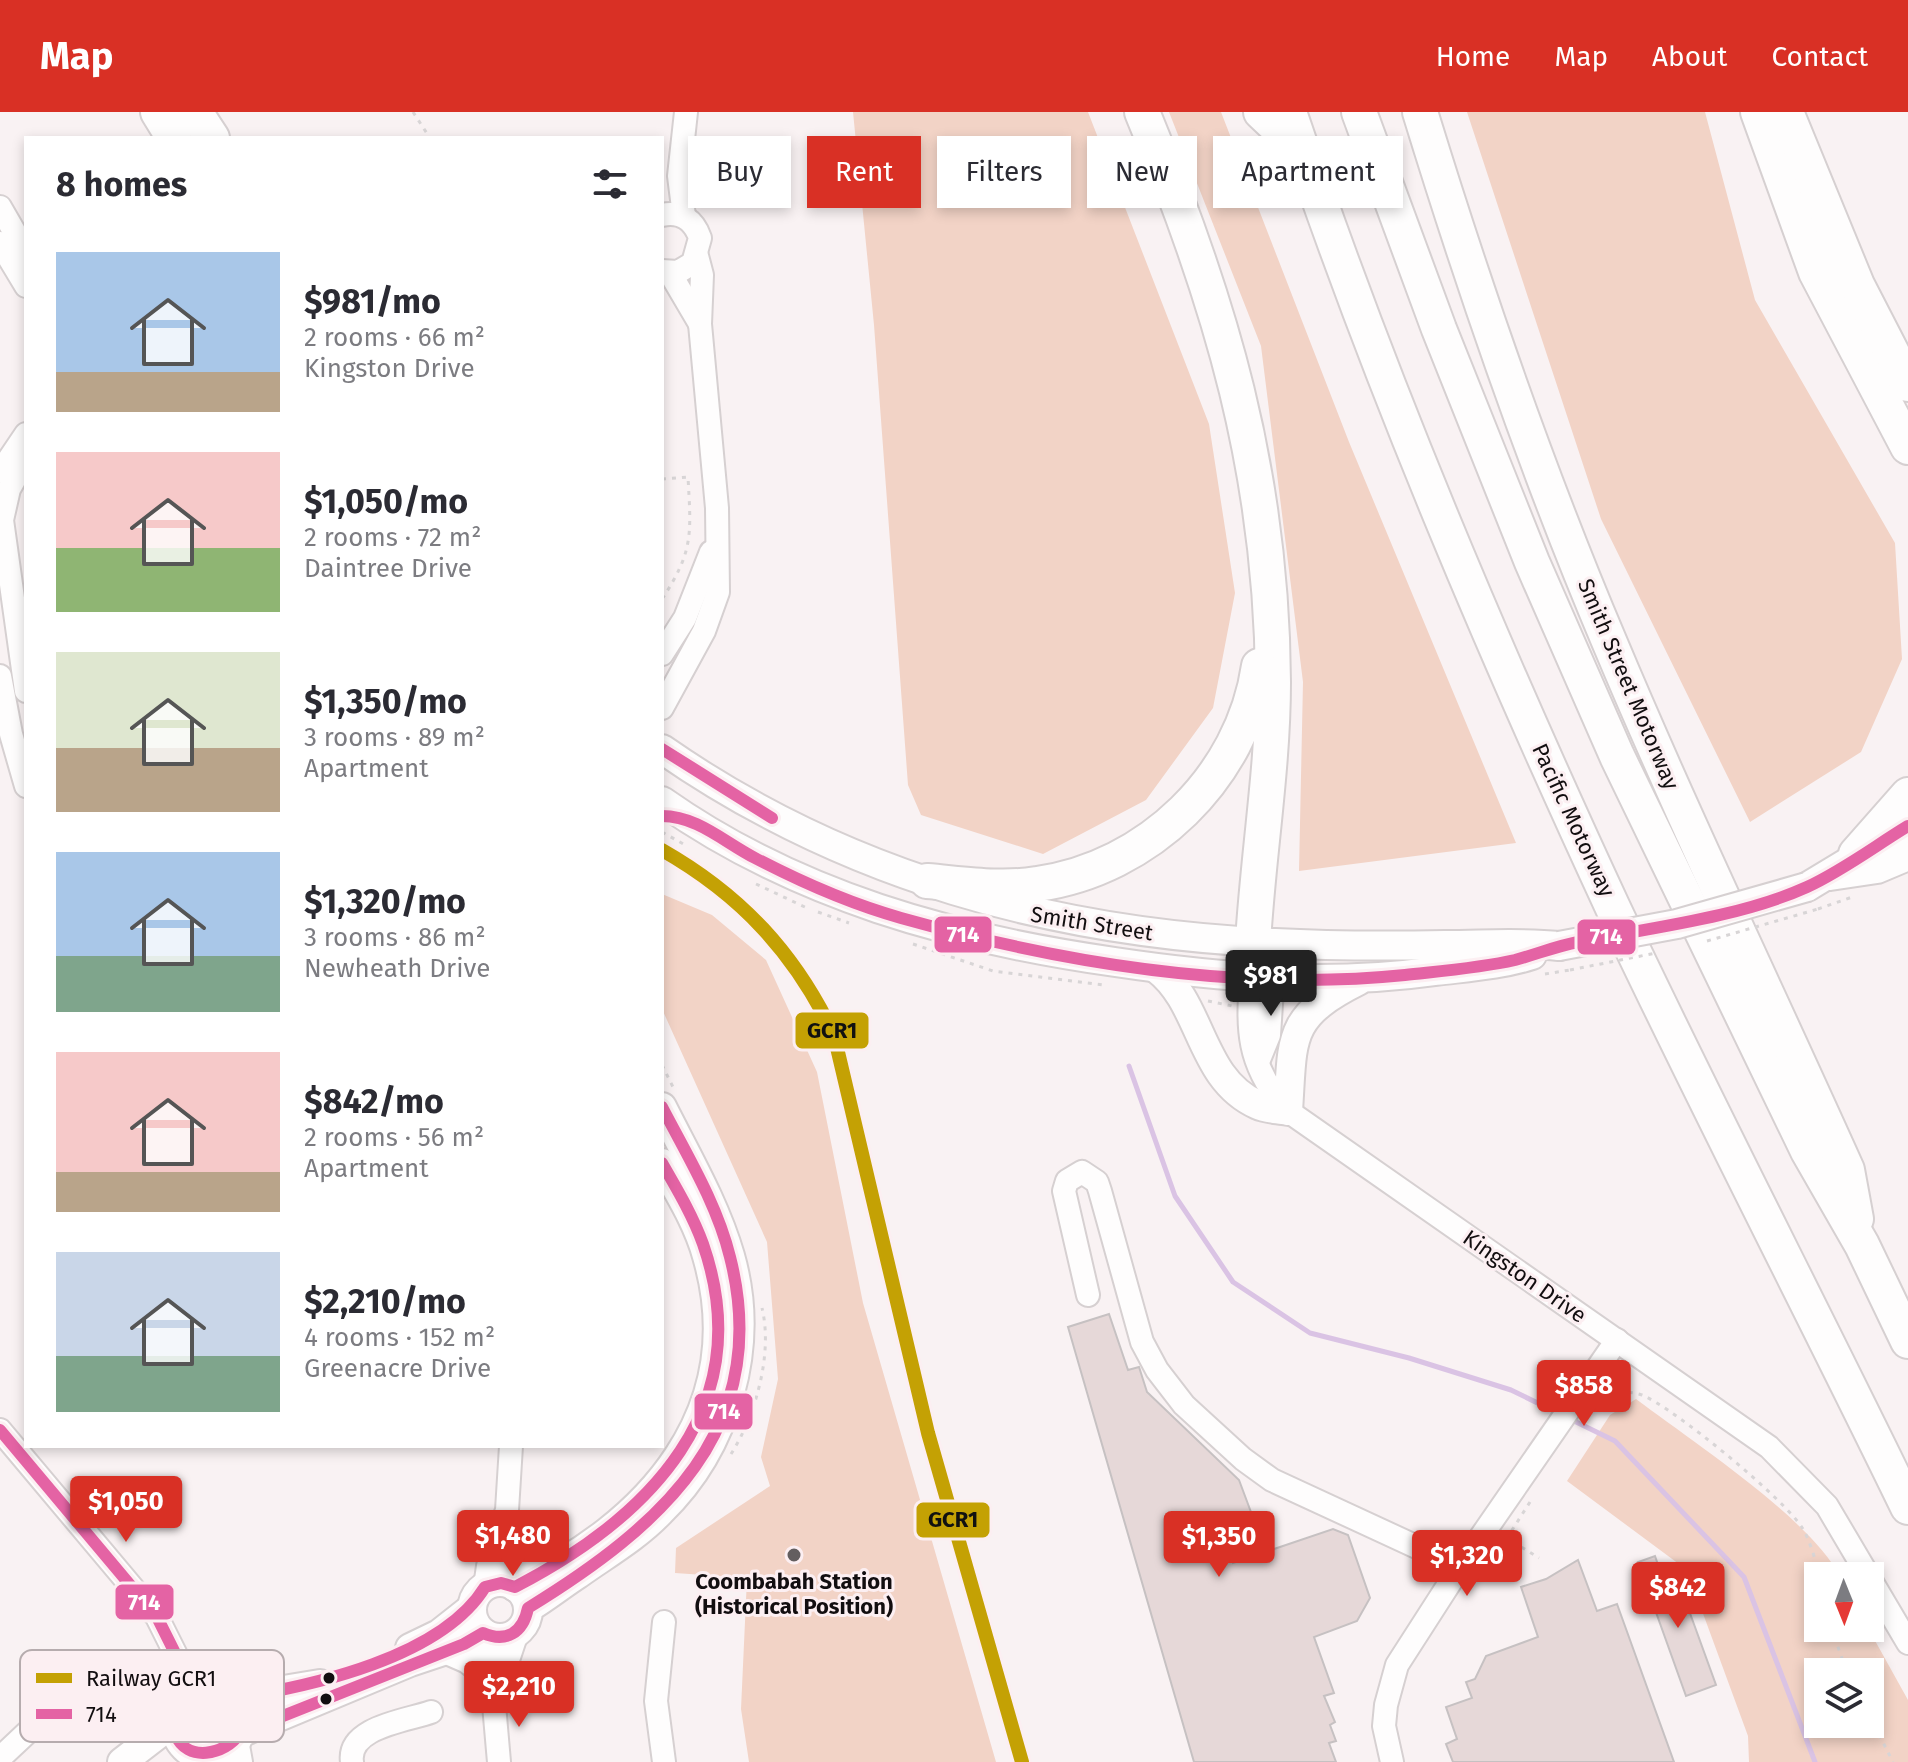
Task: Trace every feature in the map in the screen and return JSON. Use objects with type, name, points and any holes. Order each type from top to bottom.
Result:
[{"type":"highway","points":[[158,112],[173,136]]},
{"type":"highway","points":[[195,112],[211,136]]},
{"type":"highway","points":[[1142,112],[1189,224],[1231,356],[1260,496],[1272,618],[1264,942]]},
{"type":"highway","points":[[1261,112],[1286,136]]},
{"type":"highway","name":"Pacific Motorway","points":[[1289,112],[1297,136]]},
{"type":"highway","points":[[1359,112],[1439,329],[1503,490],[1617,756],[1808,1151],[1862,1245],[1908,1341]]},
{"type":"highway","name":"Smith Street Motorway","points":[[1420,112],[1509,382],[1564,531],[1643,723],[1847,1170],[1862,1245]]},
{"type":"highway","points":[[1758,112],[1816,272],[1908,447]]},
{"type":"highway","points":[[1786,112],[1857,285],[1908,384]]},
{"type":"highway","name":"Pacific Motorway","points":[[1323,208],[1375,353],[1525,714],[1615,911],[1908,1507]]},
{"type":"highway","points":[[927,881],[991,887],[1039,884],[1102,865],[1152,839],[1210,783],[1237,738],[1257,685],[1272,618]]},
{"type":"highway","points":[[1856,854],[1908,795]]},
{"type":"main road","name":"Smith Street","points":[[664,750],[789,826],[983,901],[1077,922],[1264,942],[1441,945],[1516,942],[1559,946]]},
{"type":"main road","name":"Smith Street","points":[[669,811],[767,864],[884,913],[1013,946],[1157,969],[1262,978],[1365,978],[1514,960],[1559,946],[1677,924],[1816,882],[1877,869],[1908,856]]},
{"type":"main road","name":"Smith Street","points":[[1816,882],[1856,854],[1908,826]]},
{"type":"main road","points":[[1157,969],[1182,992],[1204,1047],[1224,1077],[1258,1105],[1288,1111],[1291,1054],[1298,1031],[1326,997],[1365,978]]},
{"type":"main road","points":[[284,1689],[328,1681],[425,1642],[500,1609],[633,1536],[668,1505],[710,1446],[730,1395],[739,1338],[739,1310],[730,1255],[718,1222],[664,1111]]},
{"type":"main road","points":[[284,1724],[445,1649],[551,1568],[630,1513],[662,1482],[697,1425],[713,1379],[718,1327],[713,1278],[696,1227],[664,1167]]},
{"type":"main road","points":[[510,1538],[529,1558],[551,1568]]},
{"type":"main road","points":[[445,1649],[468,1659],[493,1688]]},
{"type":"main road","points":[[122,1762],[148,1742]]},
{"type":"main road","points":[[180,1742],[196,1759],[224,1753],[239,1745]]},
{"type":"street","points":[[664,704],[715,605],[718,592],[716,493],[700,324],[703,303],[697,256],[700,238],[697,229],[673,215],[686,112]]},
{"type":"street","points":[[0,207],[24,249]]},
{"type":"street","points":[[0,243],[24,283]]},
{"type":"street","points":[[697,256],[686,268],[666,272],[700,324]]},
{"type":"street","points":[[0,472],[24,437]]},
{"type":"street","points":[[24,463],[9,489],[2,520],[24,677]]},
{"type":"street","points":[[664,651],[693,601],[715,540]]},
{"type":"street","points":[[0,676],[11,734],[24,779]]},
{"type":"street","name":"Kingston Drive","points":[[1264,942],[1262,978],[1247,1033],[1266,1083],[1288,1111],[1769,1447],[1827,1506],[1908,1643]]},
{"type":"street","points":[[1088,1295],[1064,1191],[1067,1181],[1082,1172],[1097,1182],[1142,1342],[1157,1370],[1184,1405],[1243,1459],[1272,1480],[1460,1567]]},
{"type":"street","points":[[1392,1762],[1384,1726],[1390,1683],[1397,1665],[1546,1442],[1593,1393],[1617,1340]]},
{"type":"street","points":[[0,1430],[157,1617],[174,1650]]},
{"type":"street","points":[[499,1762],[493,1688],[510,1538],[507,1510],[511,1448]]},
{"type":"street","points":[[500,1609],[488,1566],[507,1510]]},
{"type":"street","points":[[664,1622],[656,1701],[664,1762]]},
{"type":"street","points":[[352,1762],[352,1748],[359,1736],[431,1712]]},
{"type":"street","points":[[0,1758],[20,1739]]},
{"type":"path","points":[[413,112],[429,136]]},
{"type":"path","points":[[664,479],[688,477],[691,520],[685,561],[664,596]]},
{"type":"path","points":[[1593,1393],[1641,1395],[1744,1470],[1777,1498],[1803,1530],[1816,1562]]},
{"type":"path","points":[[1532,1500],[1507,1538],[1539,1558]]},
{"type":"path","points":[[1881,1738],[1893,1762]]},
{"type":"shaded area","points":[[853,112],[1088,112],[1097,136],[1087,136],[1087,208],[1125,208],[1209,424],[1235,593],[1213,708],[1146,800],[1043,854],[921,815],[908,785],[862,208],[921,208],[921,136],[855,136]]},
{"type":"shaded area","points":[[1169,112],[1221,112],[1230,136],[1213,136],[1213,208],[1258,208],[1349,442],[1516,843],[1299,871],[1303,682],[1261,346],[1197,183],[1197,136],[1178,136]]},
{"type":"shaded area","points":[[1467,112],[1705,112],[1755,300],[1895,543],[1902,659],[1861,752],[1750,822],[1601,519]]},
{"type":"shaded area","points":[[664,895],[712,915],[766,960],[817,1072],[863,1303],[996,1762],[749,1762],[741,1709],[747,1578],[675,1573],[676,1548],[770,1486],[761,1457],[778,1379],[767,1242],[664,1013]]},
{"type":"shaded area","points":[[1636,1399],[1776,1505],[1830,1562],[1804,1562],[1804,1642],[1876,1642],[1908,1700],[1908,1762],[1749,1762],[1748,1736],[1687,1570],[1567,1481],[1610,1415]]},
{"type":"building","points":[[1109,1314],[1128,1370],[1139,1367],[1147,1392],[1239,1480],[1255,1523],[1223,1535],[1233,1563],[1333,1529],[1348,1535],[1370,1598],[1357,1621],[1314,1637],[1334,1693],[1324,1696],[1335,1722],[1330,1725],[1336,1741],[1329,1743],[1336,1762],[1194,1762],[1068,1327]]},
{"type":"building","points":[[1655,1556],[1666,1588],[1679,1583],[1716,1685],[1686,1696],[1638,1562]]},
{"type":"building","points":[[1578,1560],[1597,1611],[1617,1604],[1674,1762],[1453,1762],[1446,1744],[1457,1739],[1446,1707],[1472,1698],[1466,1682],[1475,1679],[1486,1656],[1538,1637],[1521,1587],[1546,1579]]},
{"type":"waterway","points":[[1129,1066],[1175,1196],[1233,1282],[1310,1333],[1409,1358],[1511,1390],[1558,1413]]},
{"type":"waterway","points":[[1570,1419],[1615,1441],[1744,1577],[1815,1762]]},
{"type":"rail line","name":"GCR1","points":[[664,851],[717,886],[763,929],[802,978],[834,1035],[928,1433],[1022,1762]]},
{"type":"transit line","name":"714","points":[[664,750],[772,818]]},
{"type":"transit line","name":"714","points":[[664,816],[699,825],[808,884],[901,918],[1087,960],[1150,970],[1278,980],[1405,975],[1474,967],[1515,960],[1578,942],[1725,914],[1820,881],[1908,826]]},
{"type":"transit line","name":"714","points":[[284,1716],[464,1644],[483,1633],[499,1637],[512,1634],[522,1624],[528,1608],[621,1543],[662,1507],[695,1467],[720,1422],[736,1373],[739,1318],[724,1237],[700,1180],[664,1111]]},
{"type":"transit line","name":"714","points":[[284,1689],[337,1676],[408,1650],[439,1632],[465,1611],[485,1587],[501,1583],[515,1587],[564,1559],[608,1527],[648,1491],[680,1451],[704,1406],[716,1357],[717,1303],[703,1244],[664,1167]]},
{"type":"transit line","name":"714","points":[[0,1430],[157,1617],[174,1650]]},
{"type":"transit line","name":"714","points":[[180,1742],[188,1749],[206,1753],[232,1742]]},
{"type":"place","name":"Coombabah Station (Historical Position)","points":[[794,1555]]}]
